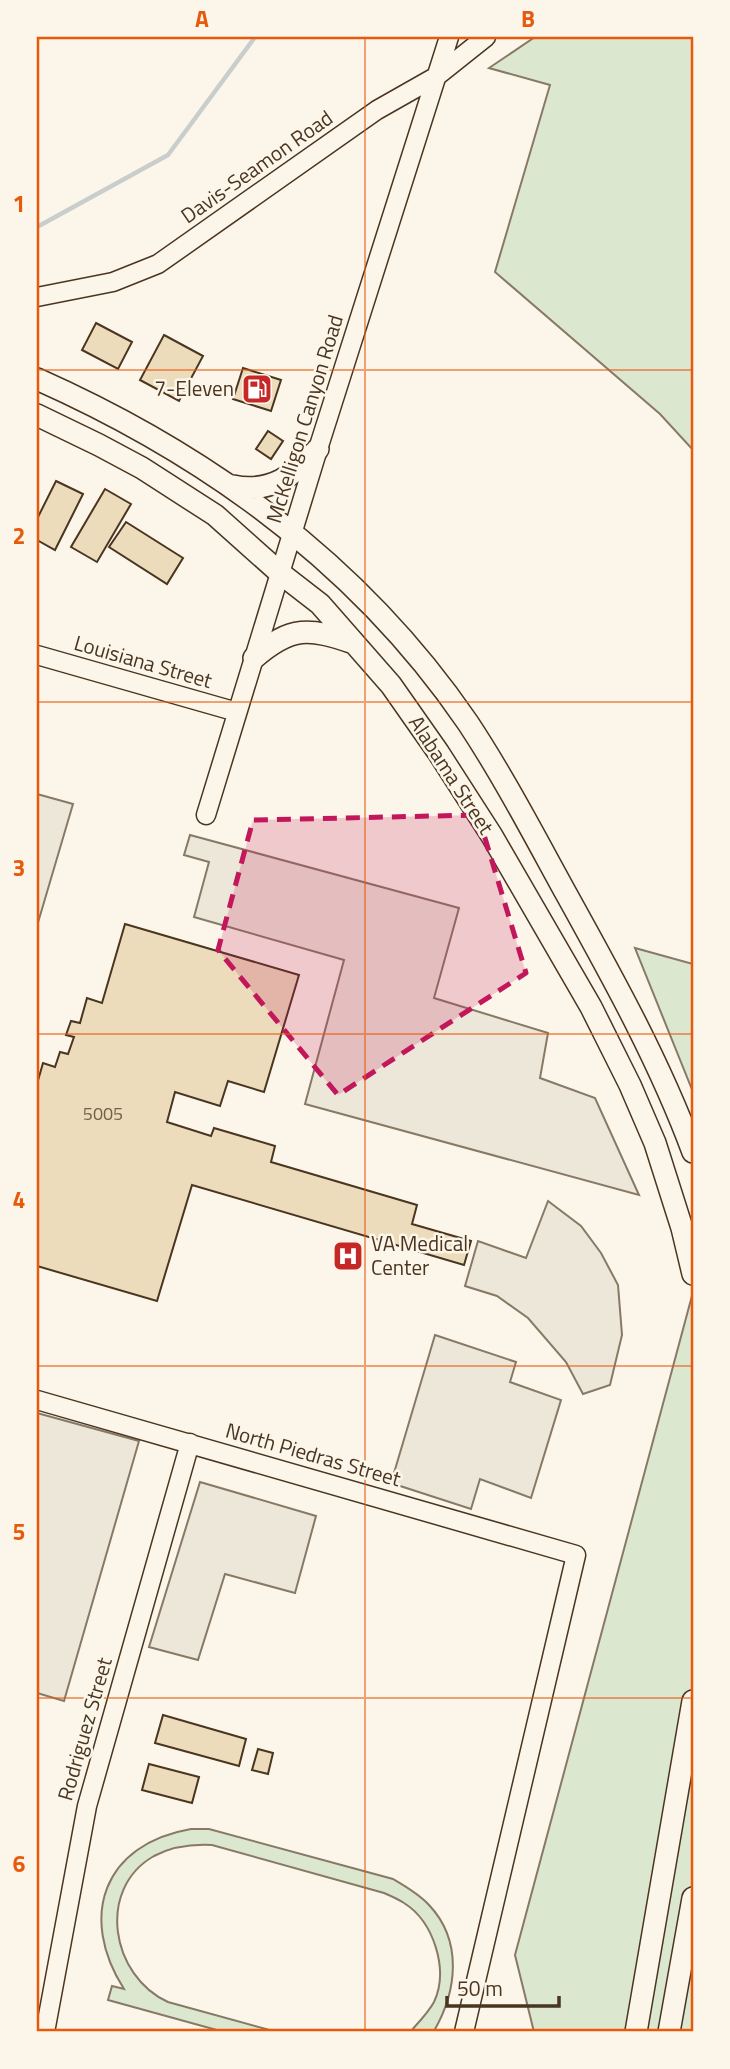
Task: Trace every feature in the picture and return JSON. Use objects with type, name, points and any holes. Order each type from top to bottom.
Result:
[{"type":"main road","name":"Alabama Street","points":[[37,379],[90,402],[145,431],[233,486],[293,533],[353,586],[397,632],[438,682],[502,778],[626,1002],[673,1101],[693,1153]]},
{"type":"main road","name":"Alabama Street","points":[[37,415],[99,445],[215,515],[320,604],[391,685],[492,836],[590,1007],[630,1085],[655,1143],[682,1228],[693,1274]]},
{"type":"main road","points":[[233,486],[259,488],[275,484],[304,465],[318,449]]},
{"type":"main road","points":[[254,658],[270,644],[295,633],[328,634],[357,644]]},
{"type":"main road","points":[[636,2032],[693,1701]]},
{"type":"main road","points":[[669,2032],[693,1898]]},
{"type":"street","name":"McKelligon Canyon Road","points":[[206,815],[318,449],[449,37]]},
{"type":"street","name":"Davis-Seamon Road","points":[[37,297],[114,282],[158,264],[377,110],[437,76],[486,37]]},
{"type":"street","name":"Louisiana Street","points":[[37,655],[237,712]]},
{"type":"street","name":"North Piedras Street","points":[[37,1400],[576,1555],[464,2032]]},
{"type":"street","name":"Rodriguez Street","points":[[45,2032],[87,1806],[190,1443]]},
{"type":"highlighted area","points":[[478,815],[526,973],[338,1095],[218,950],[253,820]]},
{"type":"green space","points":[[535,37],[693,37],[693,450],[660,414],[495,272],[550,85],[489,68]]},
{"type":"green space","points":[[635,948],[693,964],[693,1092]]},
{"type":"green space","points":[[693,1292],[693,2032],[534,2032],[515,1955]]},
{"type":"green space","points":[[191,1829],[209,1829],[393,1879],[421,1897],[440,1919],[452,1950],[453,1966],[448,2000],[434,2031],[410,2032],[434,2002],[440,1976],[431,1934],[415,1911],[384,1893],[212,1845],[190,1845],[168,1850],[154,1856],[136,1871],[124,1889],[118,1910],[118,1932],[123,1953],[134,1973],[149,1990],[168,2002],[277,2032],[224,2032],[108,2000],[112,1986],[124,1989],[110,1962],[103,1936],[102,1911],[107,1888],[119,1867],[137,1850],[161,1837]]},
{"type":"shaded area","points":[[37,794],[73,804],[37,926]]},
{"type":"shaded area","points":[[190,835],[459,908],[434,998],[548,1033],[540,1078],[595,1098],[639,1195],[305,1104],[344,960],[194,917],[209,862],[184,855]]},
{"type":"shaded area","points":[[548,1201],[581,1226],[601,1253],[618,1285],[622,1335],[610,1385],[583,1394],[566,1362],[528,1318],[497,1296],[465,1286],[478,1241],[526,1258]]},
{"type":"shaded area","points":[[435,1335],[516,1362],[510,1382],[561,1400],[531,1498],[480,1479],[471,1509],[391,1483]]},
{"type":"shaded area","points":[[37,1413],[139,1441],[64,1701],[37,1693]]},
{"type":"shaded area","points":[[200,1482],[316,1516],[295,1593],[225,1574],[198,1660],[149,1647]]},
{"type":"building","points":[[96,323],[132,342],[118,369],[82,350]]},
{"type":"building","points":[[164,335],[203,356],[179,401],[140,380]]},
{"type":"building","name":"7-Eleven","points":[[243,368],[281,380],[271,411],[233,399]]},
{"type":"building","points":[[268,431],[283,441],[271,459],[256,449]]},
{"type":"building","points":[[56,481],[83,494],[55,550],[37,540],[37,519]]},
{"type":"building","points":[[105,489],[131,504],[97,562],[71,547]]},
{"type":"building","points":[[126,522],[183,558],[167,584],[109,547]]},
{"type":"building","points":[[125,924],[299,975],[264,1092],[228,1081],[220,1106],[175,1092],[167,1122],[211,1136],[214,1128],[275,1146],[271,1162],[417,1205],[412,1224],[471,1241],[464,1265],[192,1185],[157,1301],[37,1266],[37,1084],[43,1063],[55,1067],[60,1052],[68,1054],[74,1037],[66,1035],[71,1021],[80,1023],[87,998],[102,1003]]},
{"type":"building","points":[[163,1715],[246,1739],[239,1766],[155,1743]]},
{"type":"building","points":[[258,1749],[273,1753],[268,1774],[252,1770]]},
{"type":"building","points":[[149,1764],[199,1777],[192,1803],[142,1790]]},
{"type":"waterway","points":[[37,227],[168,155],[255,37]]},
{"type":"place","name":"7-Eleven","points":[[257,389]]},
{"type":"place","name":"VA Medical Center","points":[[348,1256]]}]
